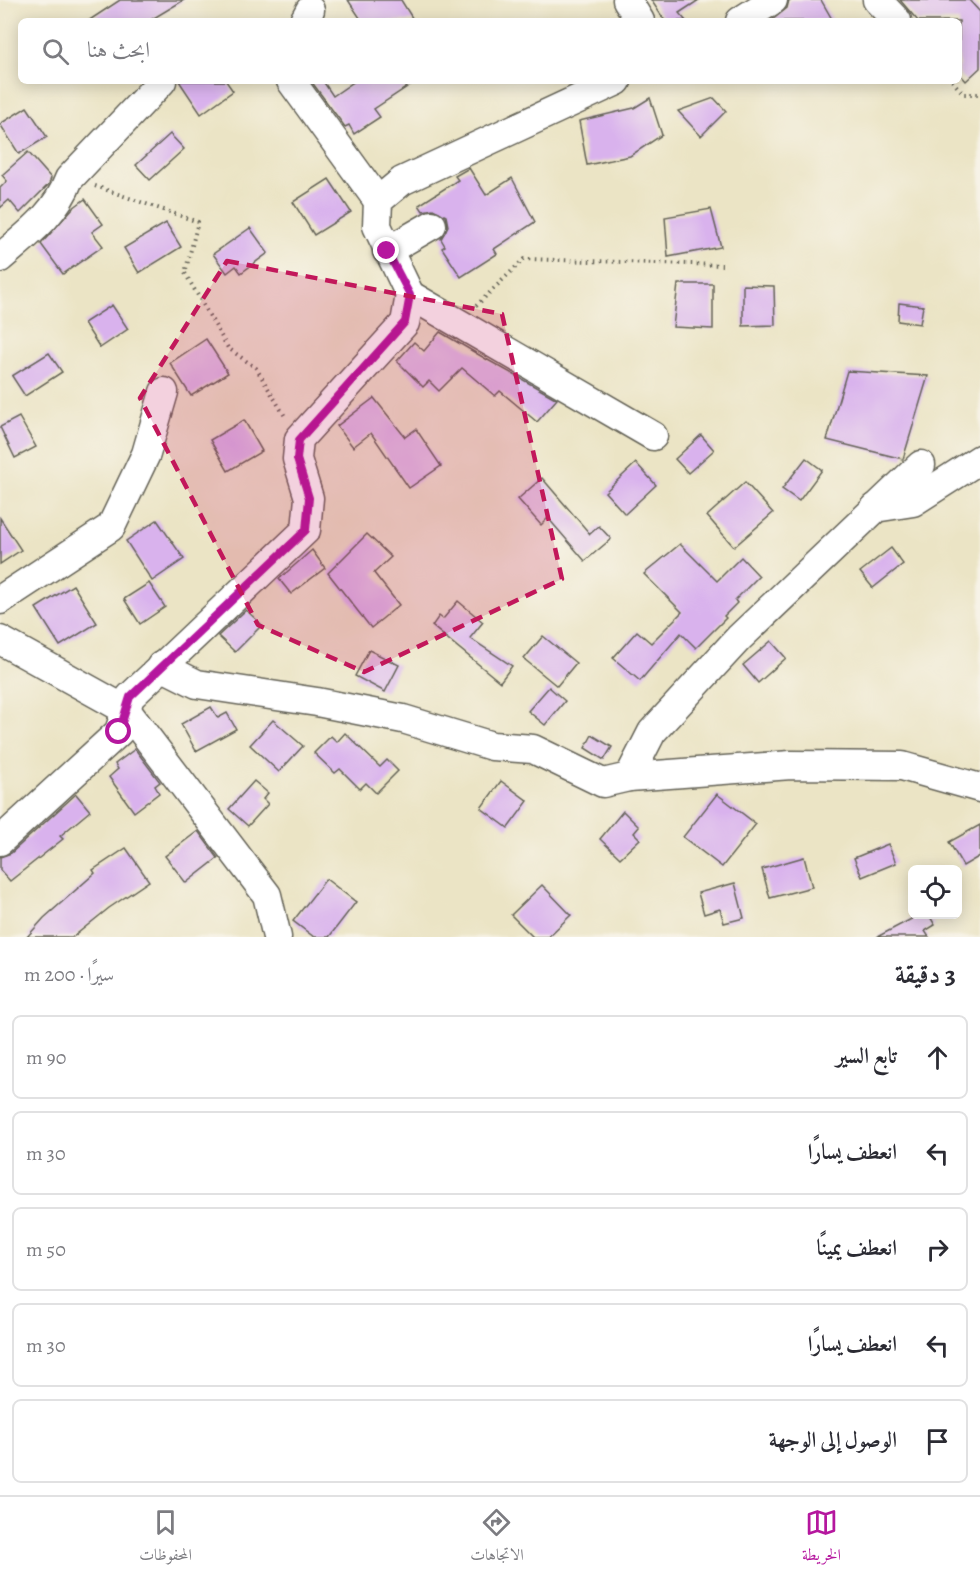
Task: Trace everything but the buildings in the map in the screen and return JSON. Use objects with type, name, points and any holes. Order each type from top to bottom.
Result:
[{"type":"street","points":[[627,0],[638,18]]},
{"type":"street","points":[[745,18],[773,0]]},
{"type":"street","points":[[877,0],[894,18]]},
{"type":"street","points":[[0,258],[50,215],[63,196],[69,179],[159,84]]},
{"type":"street","points":[[293,84],[378,201],[377,226],[410,295],[653,436]]},
{"type":"street","points":[[378,201],[402,181],[611,84]]},
{"type":"street","points":[[387,251],[432,225]]},
{"type":"street","points":[[0,841],[119,732],[130,697],[306,530],[309,498],[297,459],[299,440],[405,322],[410,295]]},
{"type":"street","points":[[0,600],[111,526],[146,454],[164,392]]},
{"type":"street","points":[[875,508],[913,502],[980,459]]},
{"type":"street","points":[[629,777],[652,732],[739,638],[921,465]]},
{"type":"street","points":[[0,640],[126,710],[267,895],[276,937]]},
{"type":"street","points":[[161,666],[197,684],[317,702],[403,719],[492,746],[533,749],[603,783],[629,777],[791,765],[902,766],[980,788]]},
{"type":"path","points":[[955,84],[964,94],[980,94]]},
{"type":"path","points":[[63,196],[91,185],[198,222],[185,273],[228,348],[256,368],[299,440]]},
{"type":"path","points":[[459,323],[524,259],[722,265]]},
{"type":"highlighted area","points":[[227,261],[502,314],[562,579],[364,672],[258,625],[140,398]]},
{"type":"route","points":[[119,732],[130,697],[306,530],[309,498],[297,459],[299,440],[405,322],[410,295],[387,251]]}]
